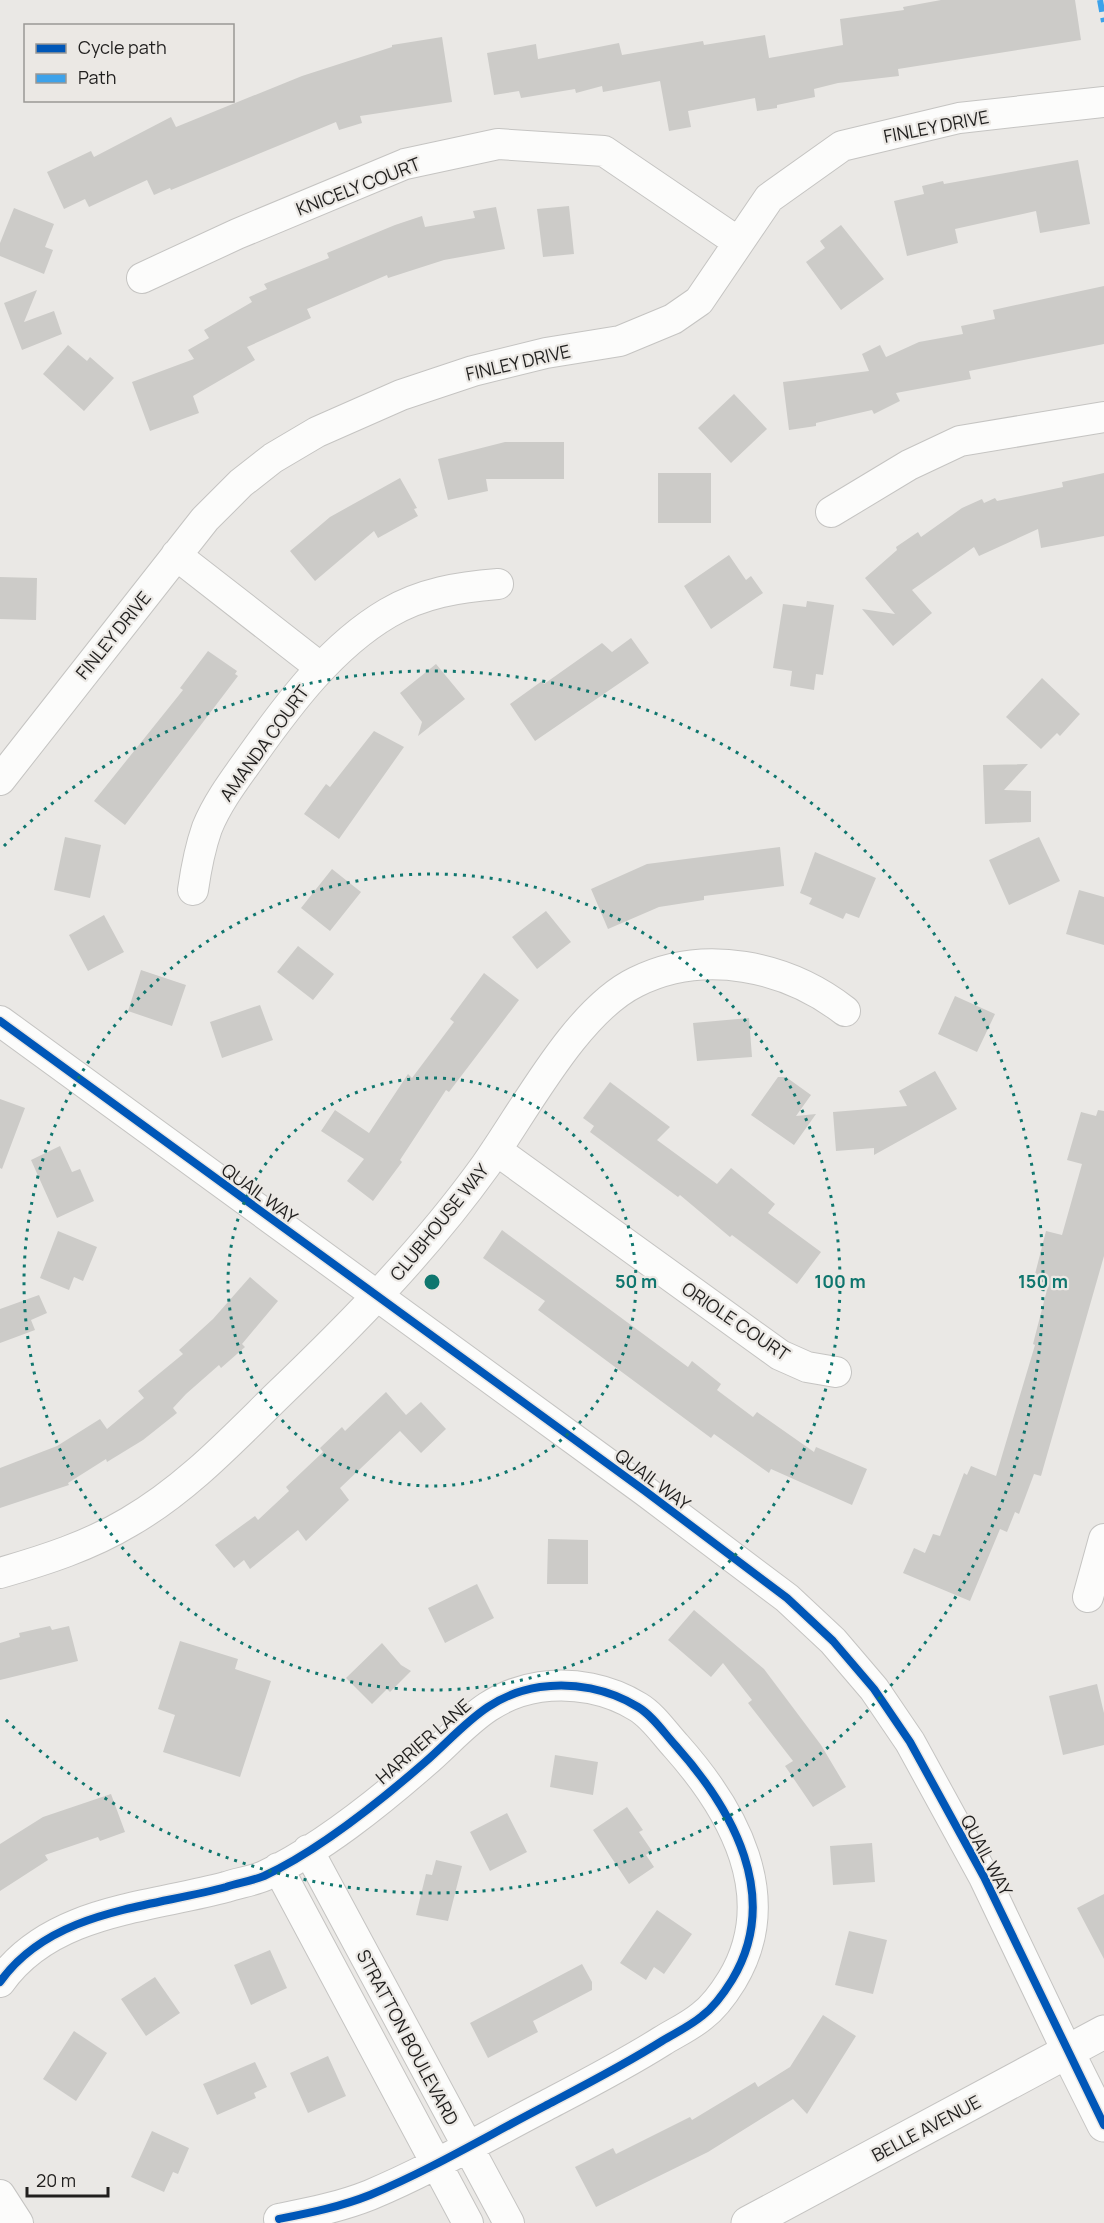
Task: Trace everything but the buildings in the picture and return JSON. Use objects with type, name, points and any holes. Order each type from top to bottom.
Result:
[{"type":"street","name":"FINLEY DRIVE","points":[[4,774],[205,519],[241,483],[273,458],[317,432],[401,395],[472,371],[546,353],[620,341],[673,319],[699,301],[769,198],[842,146],[958,117],[1104,102]]},
{"type":"street","name":"KNICELY COURT","points":[[142,278],[237,234],[405,164],[498,144],[604,151],[738,242]]},
{"type":"street","points":[[831,513],[909,465],[960,441],[1104,417]]},
{"type":"street","name":"AMANDA COURT","points":[[176,555],[321,668]]},
{"type":"street","name":"AMANDA COURT","points":[[193,890],[199,854],[208,826],[225,794],[286,707],[321,668],[360,632],[389,613],[432,595],[460,587],[498,584]]},
{"type":"street","name":"CLUBHOUSE WAY","points":[[0,1573],[42,1561],[92,1541],[130,1522],[174,1492],[207,1465],[377,1297],[435,1230],[496,1150],[584,1023],[608,1000],[635,982],[666,970],[699,964],[732,965],[768,971],[802,984],[845,1011]]},
{"type":"street","name":"QUAIL WAY","points":[[0,1021],[674,1512],[787,1598],[833,1641],[874,1689],[910,1742],[984,1877],[1104,2125]]},
{"type":"street","name":"ORIOLE COURT","points":[[496,1150],[780,1355],[807,1367],[836,1372]]},
{"type":"street","points":[[1088,1597],[1104,1539]]},
{"type":"street","name":"HARRIER LANE","points":[[0,1982],[37,1944],[67,1927],[85,1920],[184,1899],[250,1880],[278,1868],[365,1811],[425,1763],[482,1708],[510,1694],[540,1687],[571,1685],[601,1690],[640,1708],[690,1762],[721,1808],[747,1858],[753,1889],[753,1920],[748,1944],[733,1978],[715,2004],[702,2017],[620,2067],[436,2163],[370,2195],[334,2208],[279,2219]]},
{"type":"street","name":"STRATTON BOULEVARD","points":[[308,1850],[509,2223]]},
{"type":"street","name":"STRATTON BOULEVARD","points":[[278,1868],[468,2223]]},
{"type":"street","name":"BELLE AVENUE","points":[[748,2223],[1104,2032]]},
{"type":"street","points":[[0,2195],[18,2223]]},
{"type":"marked path","points":[[1100,0],[1104,22]]},
{"type":"cycle path","points":[[0,1021],[645,1491],[787,1598],[833,1641],[874,1689],[910,1742],[984,1877],[1104,2125]]},
{"type":"cycle path","points":[[0,1982],[21,1958],[46,1940],[73,1926],[103,1915],[255,1879],[285,1865],[327,1839],[368,1809],[476,1716],[504,1698],[521,1691],[565,1685],[590,1688],[627,1701],[649,1715],[697,1771],[716,1798],[732,1826],[744,1856],[751,1886],[752,1917],[746,1949],[732,1980],[722,1995],[697,2020],[648,2050],[436,2164],[359,2199],[279,2219]]}]
